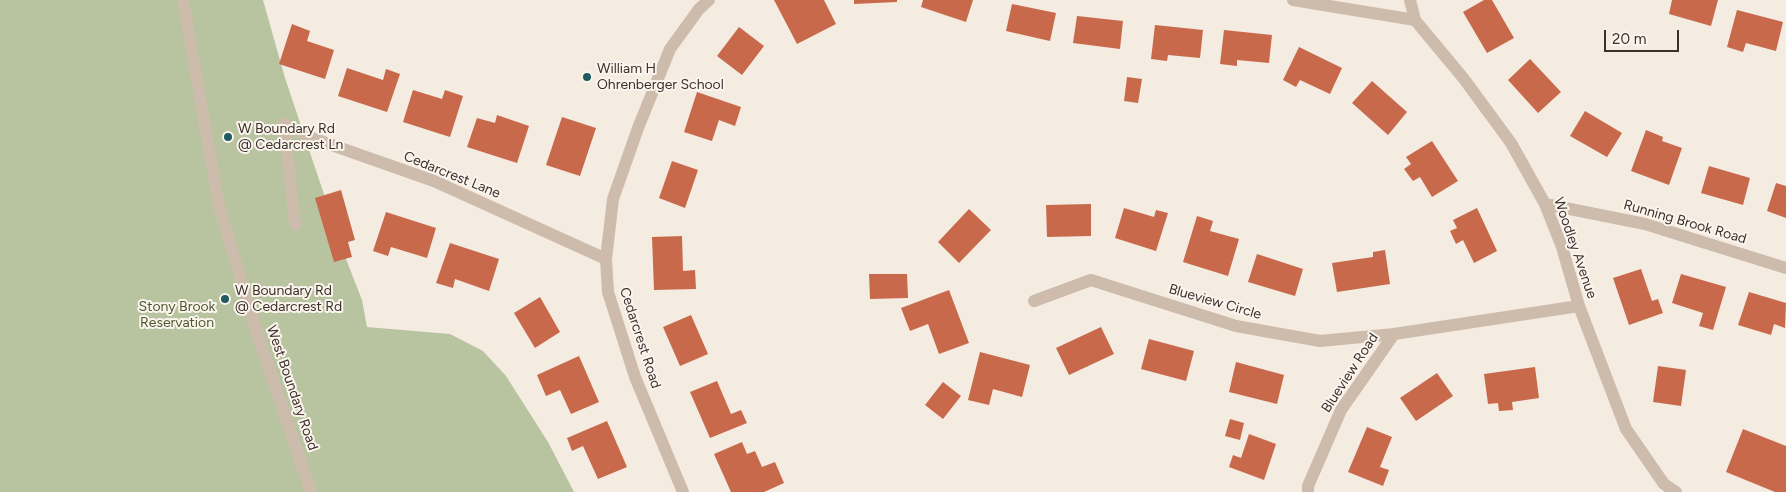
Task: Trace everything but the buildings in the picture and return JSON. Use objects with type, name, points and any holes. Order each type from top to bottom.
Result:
[{"type":"street","name":"West Boundary Road","points":[[183,0],[219,206],[257,333],[311,492]]},
{"type":"street","name":"Cedarcrest Road","points":[[683,492],[635,377],[608,292],[606,259],[613,198],[638,128],[670,49],[699,8],[710,0]]},
{"type":"street","points":[[1293,0],[1415,20]]},
{"type":"street","name":"Woodley Avenue","points":[[1410,0],[1415,20],[1464,79],[1511,143],[1545,204],[1562,247],[1579,306],[1626,429],[1664,484],[1676,492]]},
{"type":"street","name":"Cedarcrest Lane","points":[[295,224],[284,124],[309,137],[434,181],[606,259]]},
{"type":"street","name":"Running Brook Road","points":[[1545,204],[1645,224],[1786,268]]},
{"type":"street","name":"Blueview Circle","points":[[1034,301],[1091,280],[1245,328],[1320,341],[1394,334]]},
{"type":"street","name":"Blueview Road","points":[[1308,492],[1308,486],[1341,410],[1394,334],[1579,306]]},
{"type":"green space","name":"Stony Brook Reservation","points":[[0,0],[263,0],[285,78],[344,254],[362,300],[367,327],[450,334],[483,351],[506,376],[548,442],[574,492],[0,492]]},
{"type":"place","name":"William H Ohrenberger School","points":[[587,77]]},
{"type":"place","name":"W Boundary Rd @ Cedarcrest Ln","points":[[228,137]]},
{"type":"place","name":"W Boundary Rd @ Cedarcrest Rd","points":[[225,299]]}]
